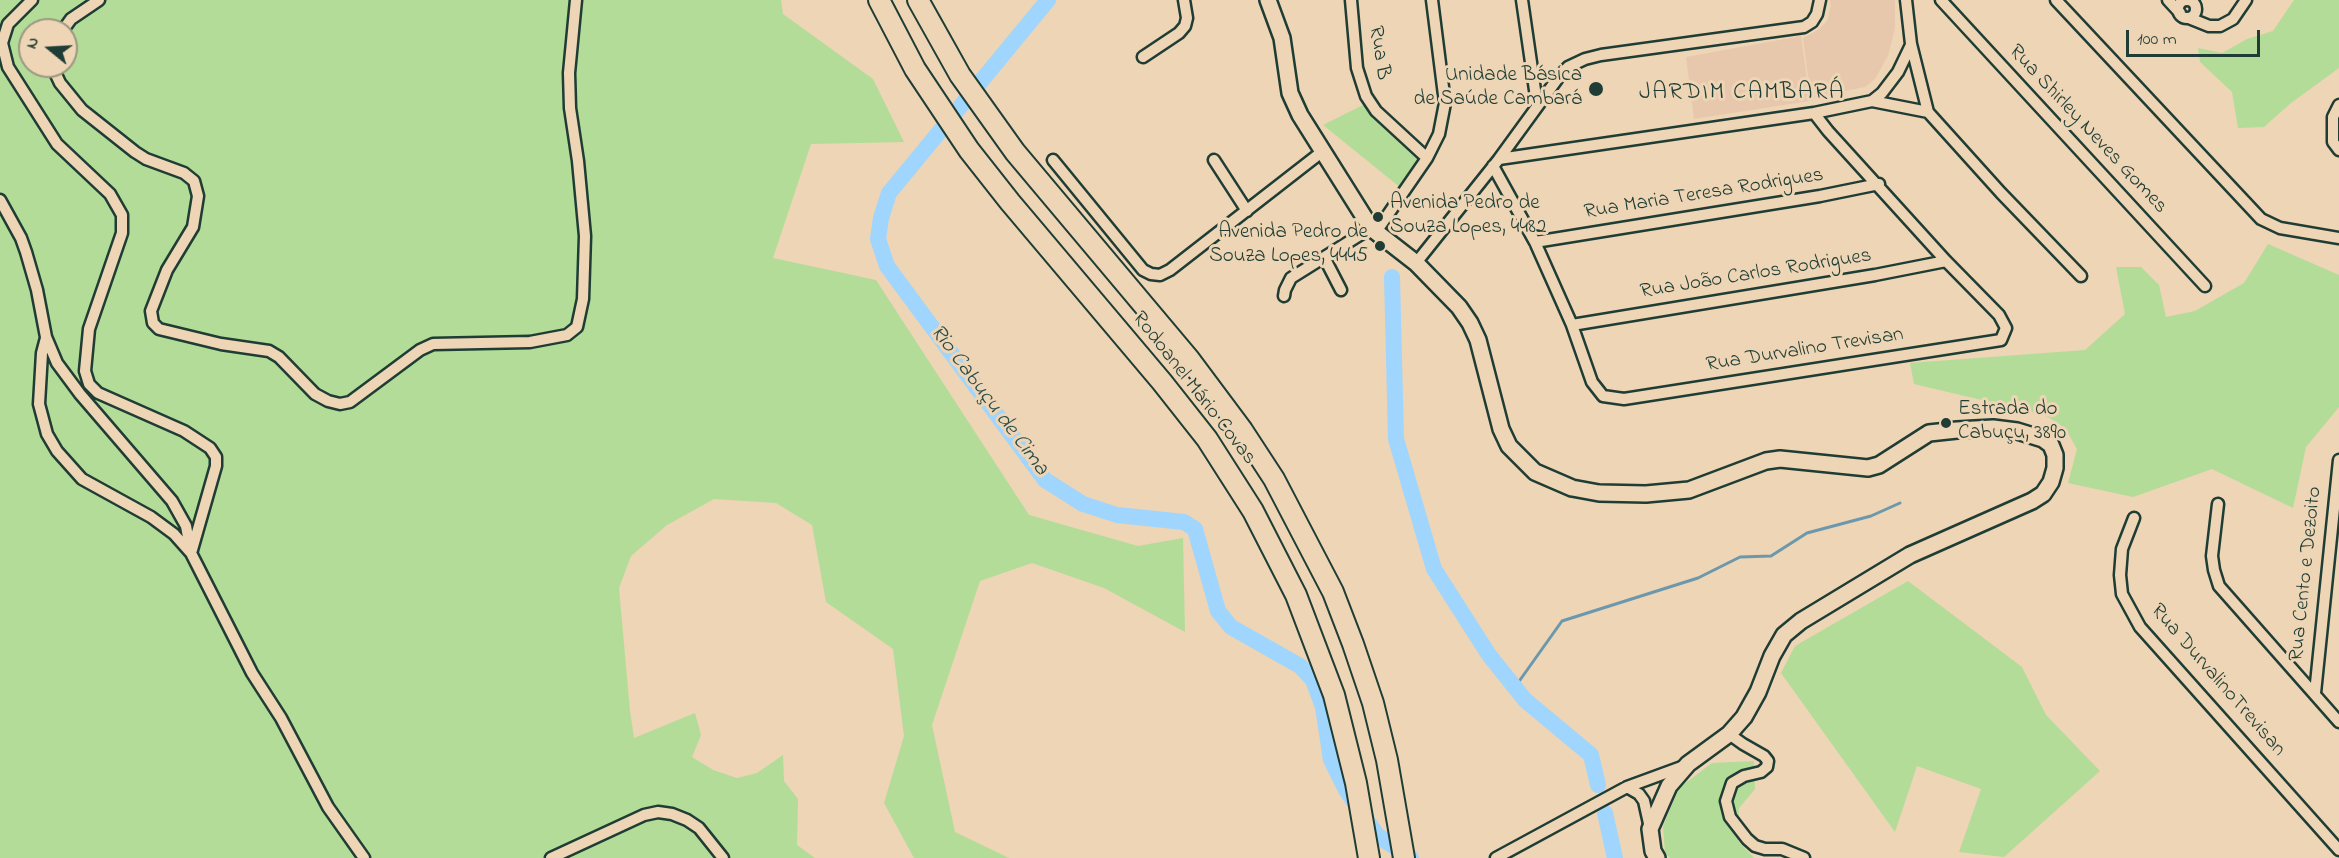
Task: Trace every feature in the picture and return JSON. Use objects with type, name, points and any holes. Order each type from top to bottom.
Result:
[{"type":"highway","name":"Rodoanel Mário Covas","points":[[879,0],[898,41],[952,126],[982,168],[1175,398],[1207,440],[1253,511],[1296,595],[1334,695],[1356,783],[1368,858]]},
{"type":"highway","name":"Rodoanel Mário Covas","points":[[922,9],[960,75],[1015,152],[1189,359],[1242,430],[1274,479],[1333,592],[1353,644],[1373,703],[1387,760],[1404,858]]},
{"type":"main road","points":[[1268,0],[1282,38],[1290,93],[1300,115],[1374,230],[1416,263],[1459,307],[1470,323],[1478,340],[1501,429],[1509,446],[1535,472],[1572,488],[1599,493],[1625,494],[1689,490],[1766,461],[1780,459],[1868,468],[1879,465],[1929,433],[1993,428],[2017,431],[2043,439],[2051,445],[2055,455],[2055,468],[2051,482],[2043,494],[1910,555],[1801,621],[1784,635],[1744,717],[1730,734],[1688,764],[1670,786],[1650,829],[1653,850],[1657,858]]},
{"type":"street","points":[[32,0],[8,24],[2,43],[8,67],[57,144],[110,194],[122,216],[122,233],[89,329],[85,371],[89,384],[98,393],[184,431],[210,448],[216,457],[216,466],[191,553]]},
{"type":"street","points":[[72,18],[99,0]]},
{"type":"street","points":[[58,78],[82,110],[140,155],[184,172],[194,181],[198,196],[193,227],[167,270],[151,311],[153,323],[159,329],[221,344],[270,351],[279,357],[315,394],[340,404],[350,402],[420,350],[433,344],[530,342],[567,335],[577,327],[583,299],[585,236],[579,161],[570,108],[569,73],[576,0]]},
{"type":"street","points":[[1143,57],[1179,33],[1185,26],[1187,18],[1184,0]]},
{"type":"street","name":"Rua B","points":[[1351,0],[1357,68],[1366,96],[1376,111],[1427,158]]},
{"type":"street","points":[[1284,296],[1291,278],[1374,230],[1427,158],[1439,134],[1445,103],[1432,0]]},
{"type":"street","points":[[1522,0],[1537,104]]},
{"type":"street","points":[[1416,263],[1496,162],[1537,104],[1568,67],[1585,59],[1804,27],[1812,22],[1817,14],[1820,0]]},
{"type":"street","points":[[1906,0],[1911,44],[1928,111],[2001,193],[2081,276]]},
{"type":"street","name":"Rua Shirley Neves Gomes","points":[[1941,0],[2205,286]]},
{"type":"street","points":[[2056,0],[2261,219],[2280,228],[2339,238]]},
{"type":"street","points":[[2168,0],[2188,5],[2210,26],[2220,26],[2233,19],[2246,0]]},
{"type":"street","points":[[1872,101],[1882,93],[1898,72],[1911,44]]},
{"type":"street","points":[[1496,162],[1814,113],[1872,101],[1928,111]]},
{"type":"street","points":[[2339,105],[2333,117],[2333,142],[2339,150]]},
{"type":"street","points":[[1814,113],[1946,261]]},
{"type":"street","points":[[1053,160],[1143,270],[1151,274],[1160,274],[1170,270],[1323,151]]},
{"type":"street","points":[[1214,160],[1247,210]]},
{"type":"street","points":[[1496,162],[1572,325]]},
{"type":"street","name":"Rua Maria Teresa Rodrigues","points":[[1535,242],[1820,196],[1879,184]]},
{"type":"street","points":[[0,200],[26,252],[37,290],[46,338],[57,363],[67,378],[172,501],[186,525],[191,553]]},
{"type":"street","points":[[1325,259],[1341,290]]},
{"type":"street","name":"Rua Durvalino Trevisan","points":[[1572,325],[1597,390],[1603,396],[1624,399],[2001,340],[2006,328],[2004,321],[1946,261]]},
{"type":"street","name":"Rua João Carlos Rodrigues","points":[[1572,325],[1875,275],[1946,261]]},
{"type":"street","points":[[46,338],[42,353],[39,404],[42,422],[57,451],[82,479],[151,517],[174,534],[191,553],[252,673],[281,718],[328,807],[364,858]]},
{"type":"street","name":"Rua Cento e Dezoito","points":[[2314,693],[2339,460]]},
{"type":"street","points":[[2218,504],[2212,556],[2219,586],[2339,722]]},
{"type":"street","name":"Rua DurvalinoTrevisan","points":[[2134,518],[2122,549],[2120,575],[2122,594],[2140,627],[2339,850]]},
{"type":"street","points":[[1730,734],[1768,761],[1767,767],[1761,772],[1744,776],[1732,783],[1726,801],[1730,817],[1755,846],[1765,849],[1782,849],[1804,858]]},
{"type":"street","points":[[1496,858],[1627,787],[1688,764]]},
{"type":"street","points":[[1627,787],[1640,794],[1644,801],[1650,829]]},
{"type":"street","points":[[551,858],[644,815],[658,812],[672,814],[699,828],[723,858]]},
{"type":"shaded area","points":[[1830,0],[1895,0],[1895,28],[1888,56],[1875,79],[1865,87],[1811,98],[1803,38],[1818,30],[1827,21]]},
{"type":"shaded area","points":[[1801,36],[1810,101],[1694,119],[1686,57]]},
{"type":"green space","points":[[0,0],[781,0],[783,14],[873,79],[904,142],[811,144],[773,258],[876,280],[1029,515],[1138,546],[1183,538],[1185,632],[1104,588],[1032,563],[980,581],[932,725],[955,832],[1009,858],[914,858],[884,803],[904,736],[893,649],[826,602],[812,525],[776,503],[714,499],[667,525],[631,556],[619,588],[634,738],[695,713],[701,735],[692,757],[713,770],[737,778],[757,773],[783,755],[784,781],[798,799],[797,845],[815,858],[0,858]]},
{"type":"green space","points":[[2294,0],[2339,0],[2339,68],[2291,103],[2264,127],[2238,128],[2232,92],[2200,62],[2198,48],[2222,53],[2247,39],[2273,31]]},
{"type":"green space","points":[[1365,104],[1390,132],[1421,160],[1401,188],[1323,125]]},
{"type":"green space","points":[[2268,244],[2339,275],[2339,407],[2306,447],[2293,508],[2212,469],[2133,497],[2068,483],[2077,449],[2065,428],[2045,415],[1914,384],[1910,363],[2085,350],[2125,314],[2116,267],[2141,267],[2159,285],[2166,317],[2195,311],[2244,283]]},
{"type":"green space","points":[[1908,581],[2022,667],[2046,715],[2100,771],[2004,857],[1959,852],[1981,789],[1917,766],[1895,832],[1781,673],[1795,646]]},
{"type":"green space","points":[[1754,761],[1755,789],[1739,808],[1738,841],[1754,858],[1670,858],[1665,853],[1663,826],[1679,788],[1712,763]]},
{"type":"waterway","name":"Rio Cabuçu de Cima","points":[[1048,0],[889,193],[881,218],[878,239],[887,266],[1045,480],[1083,504],[1117,515],[1184,522],[1195,529],[1218,611],[1231,627],[1300,666],[1313,680],[1323,707],[1331,760],[1346,790],[1377,835],[1411,858]]},
{"type":"waterway","points":[[1392,277],[1396,439],[1434,569],[1489,655],[1525,700],[1591,755],[1598,785]]},
{"type":"waterway","points":[[1515,687],[1562,621],[1698,578],[1740,557],[1771,556],[1807,533],[1871,516],[1900,503]]},
{"type":"waterway","points":[[1605,813],[1615,858]]},
{"type":"place","name":"Unidade Básica de Saúde Cambará","points":[[1596,89]]},
{"type":"place","name":"Avenida Pedro de Souza Lopes, 4482","points":[[1378,217]]},
{"type":"place","name":"Avenida Pedro de Souza Lopes, 4445","points":[[1380,246]]},
{"type":"place","name":"Estrada do Cabuçu, 3890","points":[[1946,423]]},
{"type":"district","name":"JARDIM CAMBARÁ","points":[[1742,94]]}]
